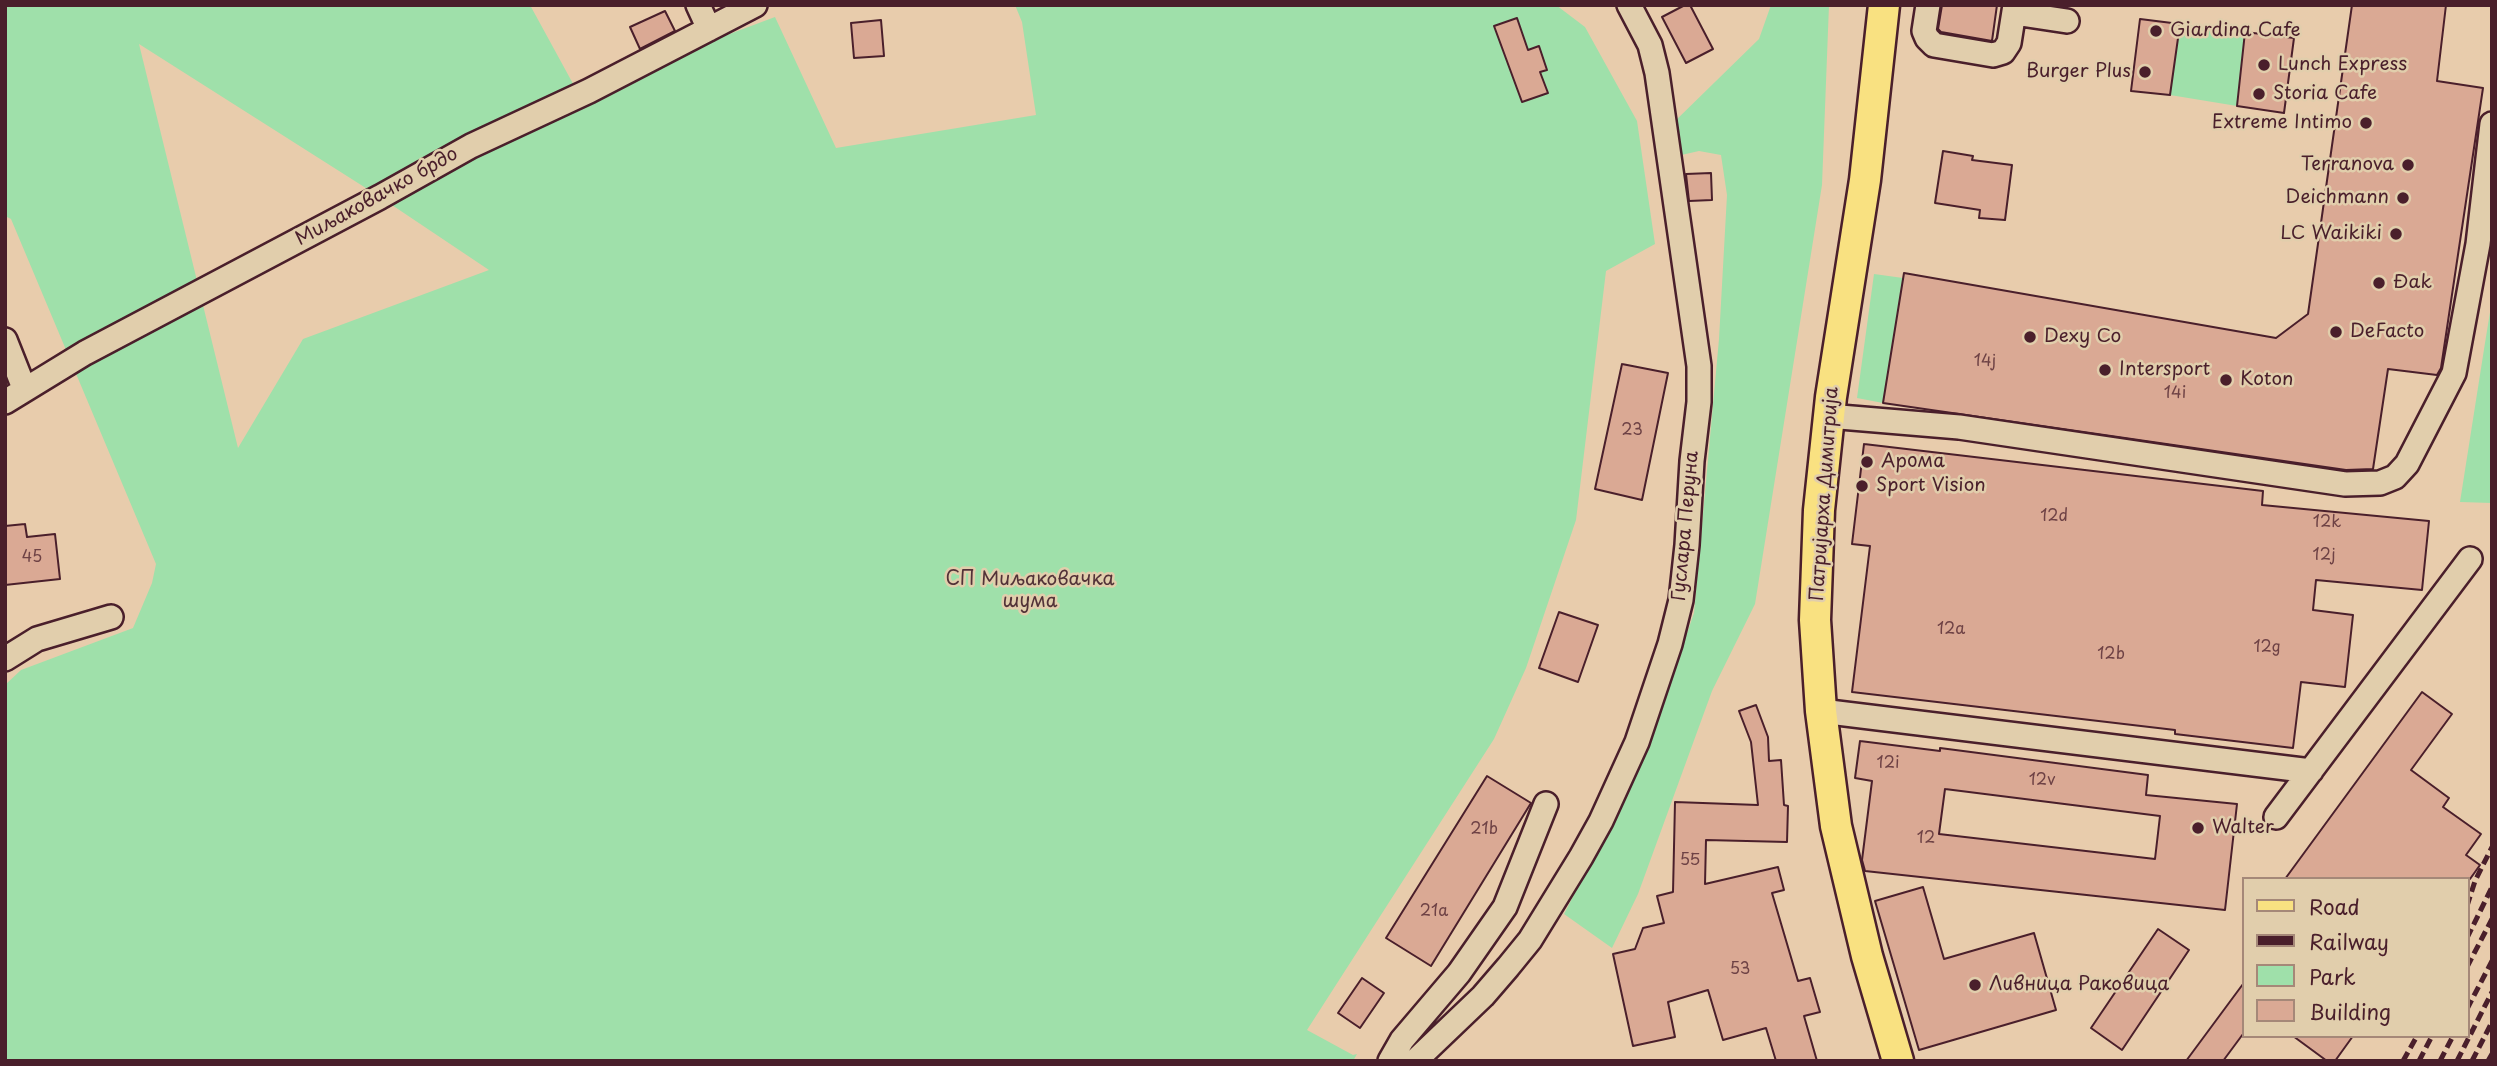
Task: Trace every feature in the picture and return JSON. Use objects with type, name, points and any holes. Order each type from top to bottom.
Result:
[{"type":"main road","name":"Патријарха Димитрија","points":[[1884,5],[1864,180],[1828,416],[1819,510],[1815,620],[1821,711],[1836,825],[1867,956],[1898,1061]]},
{"type":"street","points":[[698,5],[709,29]]},
{"type":"street","name":"Миљаковачко брдо","points":[[5,402],[85,353],[372,202],[471,146],[589,91],[755,5]]},
{"type":"street","name":"Гуслара Перуна","points":[[1415,1061],[1483,996],[1530,940],[1581,857],[1601,821],[1637,742],[1670,644],[1681,600],[1688,545],[1692,461],[1699,402],[1699,366],[1657,73],[1650,45],[1629,5]]},
{"type":"street","points":[[1928,5],[1924,31],[1934,45],[1993,55],[2003,52],[2009,43],[2015,9],[2067,21]]},
{"type":"street","points":[[1828,416],[1959,427],[2345,484],[2380,483],[2395,477],[2407,464],[2454,373],[2478,244],[2492,124]]},
{"type":"street","points":[[5,340],[24,388]]},
{"type":"street","points":[[2276,817],[2470,559]]},
{"type":"street","points":[[5,659],[37,639],[111,617]]},
{"type":"street","points":[[1821,711],[2311,771]]},
{"type":"street","points":[[1390,1061],[1402,1040],[1459,973],[1505,907],[1546,804]]},
{"type":"green space","name":"СП Миљаковачка шума","points":[[5,5],[530,5],[577,91],[775,17],[836,148],[1036,115],[1022,22],[1015,5],[1556,5],[1585,27],[1637,121],[1655,244],[1606,271],[1576,520],[1526,668],[1494,739],[1307,1030],[1353,1055],[1357,1054],[1353,1061],[5,1061],[5,685],[21,670],[133,628],[152,583],[156,564],[11,219],[5,216]],"holes":[[[139,44],[380,197],[489,270],[303,339],[238,448]]]},
{"type":"green space","points":[[1771,5],[1829,5],[1822,185],[1755,604],[1712,691],[1638,894],[1612,948],[1564,914],[1642,763],[1694,613],[1719,339],[1727,195],[1721,155],[1699,151],[1677,156],[1672,124],[1759,39]]},
{"type":"green space","points":[[2180,24],[2245,32],[2237,106],[2170,95]]},
{"type":"green space","points":[[1874,274],[1903,278],[1883,403],[1857,398]]},
{"type":"green space","points":[[2492,300],[2492,503],[2460,502],[2485,343]]},
{"type":"building","points":[[1690,5],[1713,49],[1686,63],[1662,17]]},
{"type":"building","points":[[1942,5],[1997,5],[1992,41],[1941,32],[1938,29]]},
{"type":"building","points":[[2352,5],[2446,5],[2437,81],[2483,88],[2441,368],[2437,375],[2388,369],[2373,469],[2346,470],[1883,403],[1904,273],[2276,338],[2308,314]]},
{"type":"building","points":[[665,11],[675,31],[640,49],[630,27]]},
{"type":"building","points":[[1517,18],[1528,50],[1539,46],[1547,70],[1540,72],[1548,93],[1522,102],[1494,26]]},
{"type":"building","points":[[2140,19],[2180,24],[2170,95],[2131,91]]},
{"type":"building","points":[[881,20],[884,56],[854,58],[851,23]]},
{"type":"building","points":[[2245,32],[2294,38],[2284,113],[2237,106]]},
{"type":"building","points":[[1943,151],[1973,156],[1972,160],[2012,165],[2005,220],[1979,218],[1980,210],[1935,203]]},
{"type":"building","points":[[1711,173],[1712,200],[1689,201],[1686,174]]},
{"type":"building","points":[[1622,364],[1668,373],[1642,500],[1595,489]]},
{"type":"building","points":[[1864,444],[2263,491],[2262,505],[2429,521],[2422,590],[2316,580],[2313,610],[2353,615],[2345,687],[2301,682],[2293,748],[2175,734],[2175,730],[1852,692],[1870,546],[1852,544]]},
{"type":"building","points":[[25,524],[27,537],[55,534],[60,579],[5,585],[5,526]]},
{"type":"building","points":[[1559,612],[1598,625],[1578,682],[1539,668]]},
{"type":"building","points":[[2422,692],[2452,714],[2411,770],[2449,798],[2443,807],[2481,834],[2466,855],[2480,865],[2470,879],[2286,877]]},
{"type":"building","points":[[1756,705],[1768,737],[1769,761],[1781,760],[1784,805],[1788,806],[1787,842],[1706,840],[1705,884],[1778,867],[1784,890],[1772,893],[1798,981],[1810,978],[1820,1012],[1804,1016],[1817,1061],[1776,1061],[1766,1028],[1723,1040],[1708,990],[1668,1002],[1675,1037],[1633,1046],[1613,954],[1635,949],[1643,928],[1664,923],[1657,896],[1673,892],[1675,802],[1758,805],[1751,742],[1739,711]]},
{"type":"building","points":[[1860,741],[1940,751],[1940,748],[2148,775],[2146,795],[2237,804],[2225,910],[1865,871],[1862,860],[1872,781],[1855,778]],"holes":[[[1945,789],[2160,816],[2155,859],[1939,834]]]},
{"type":"building","points":[[1487,776],[1531,803],[1431,966],[1386,938]]},
{"type":"building","name":"Ливница Раковица","points":[[1923,887],[1944,959],[2034,933],[2056,1010],[1919,1050],[1875,901]]},
{"type":"building","points":[[2158,929],[2189,950],[2122,1050],[2091,1028]]},
{"type":"building","points":[[1362,978],[1384,993],[1360,1028],[1338,1013]]},
{"type":"building","points":[[2242,985],[2242,1035],[2223,1061],[2186,1061]]},
{"type":"building","points":[[2296,1038],[2352,1038],[2335,1061],[2327,1061]]},
{"type":"railway","points":[[2469,900],[2492,847]]},
{"type":"railway","points":[[2469,934],[2492,887]]},
{"type":"railway","points":[[2469,963],[2492,919]]},
{"type":"railway","points":[[2469,1005],[2492,961]]},
{"type":"railway","points":[[2469,1037],[2492,992]]},
{"type":"railway","points":[[2472,1061],[2492,1022]]},
{"type":"railway","points":[[2403,1061],[2416,1038]]},
{"type":"railway","points":[[2419,1061],[2431,1038]]},
{"type":"railway","points":[[2440,1061],[2452,1038]]},
{"type":"railway","points":[[2457,1061],[2469,1038]]},
{"type":"railway","points":[[2488,1061],[2492,1054]]},
{"type":"place","name":"Giardina Cafe","points":[[2156,31]]},
{"type":"place","name":"Lunch Express","points":[[2264,65]]},
{"type":"place","name":"Burger Plus","points":[[2145,72]]},
{"type":"place","name":"Storia Cafe","points":[[2259,94]]},
{"type":"place","name":"Extreme Intimo","points":[[2366,123]]},
{"type":"place","name":"Terranova","points":[[2408,165]]},
{"type":"place","name":"Deichmann","points":[[2403,198]]},
{"type":"place","name":"LC Waikiki","points":[[2396,234]]},
{"type":"place","name":"Đak","points":[[2379,283]]},
{"type":"place","name":"DeFacto","points":[[2336,332]]},
{"type":"place","name":"Dexy Co","points":[[2030,337]]},
{"type":"place","name":"Intersport","points":[[2105,370]]},
{"type":"place","name":"Koton","points":[[2226,380]]},
{"type":"place","name":"Арома","points":[[1867,462]]},
{"type":"place","name":"Sport Vision","points":[[1862,486]]},
{"type":"place","name":"Walter","points":[[2198,828]]},
{"type":"place","name":"Ливница Раковица","points":[[1975,985]]}]
